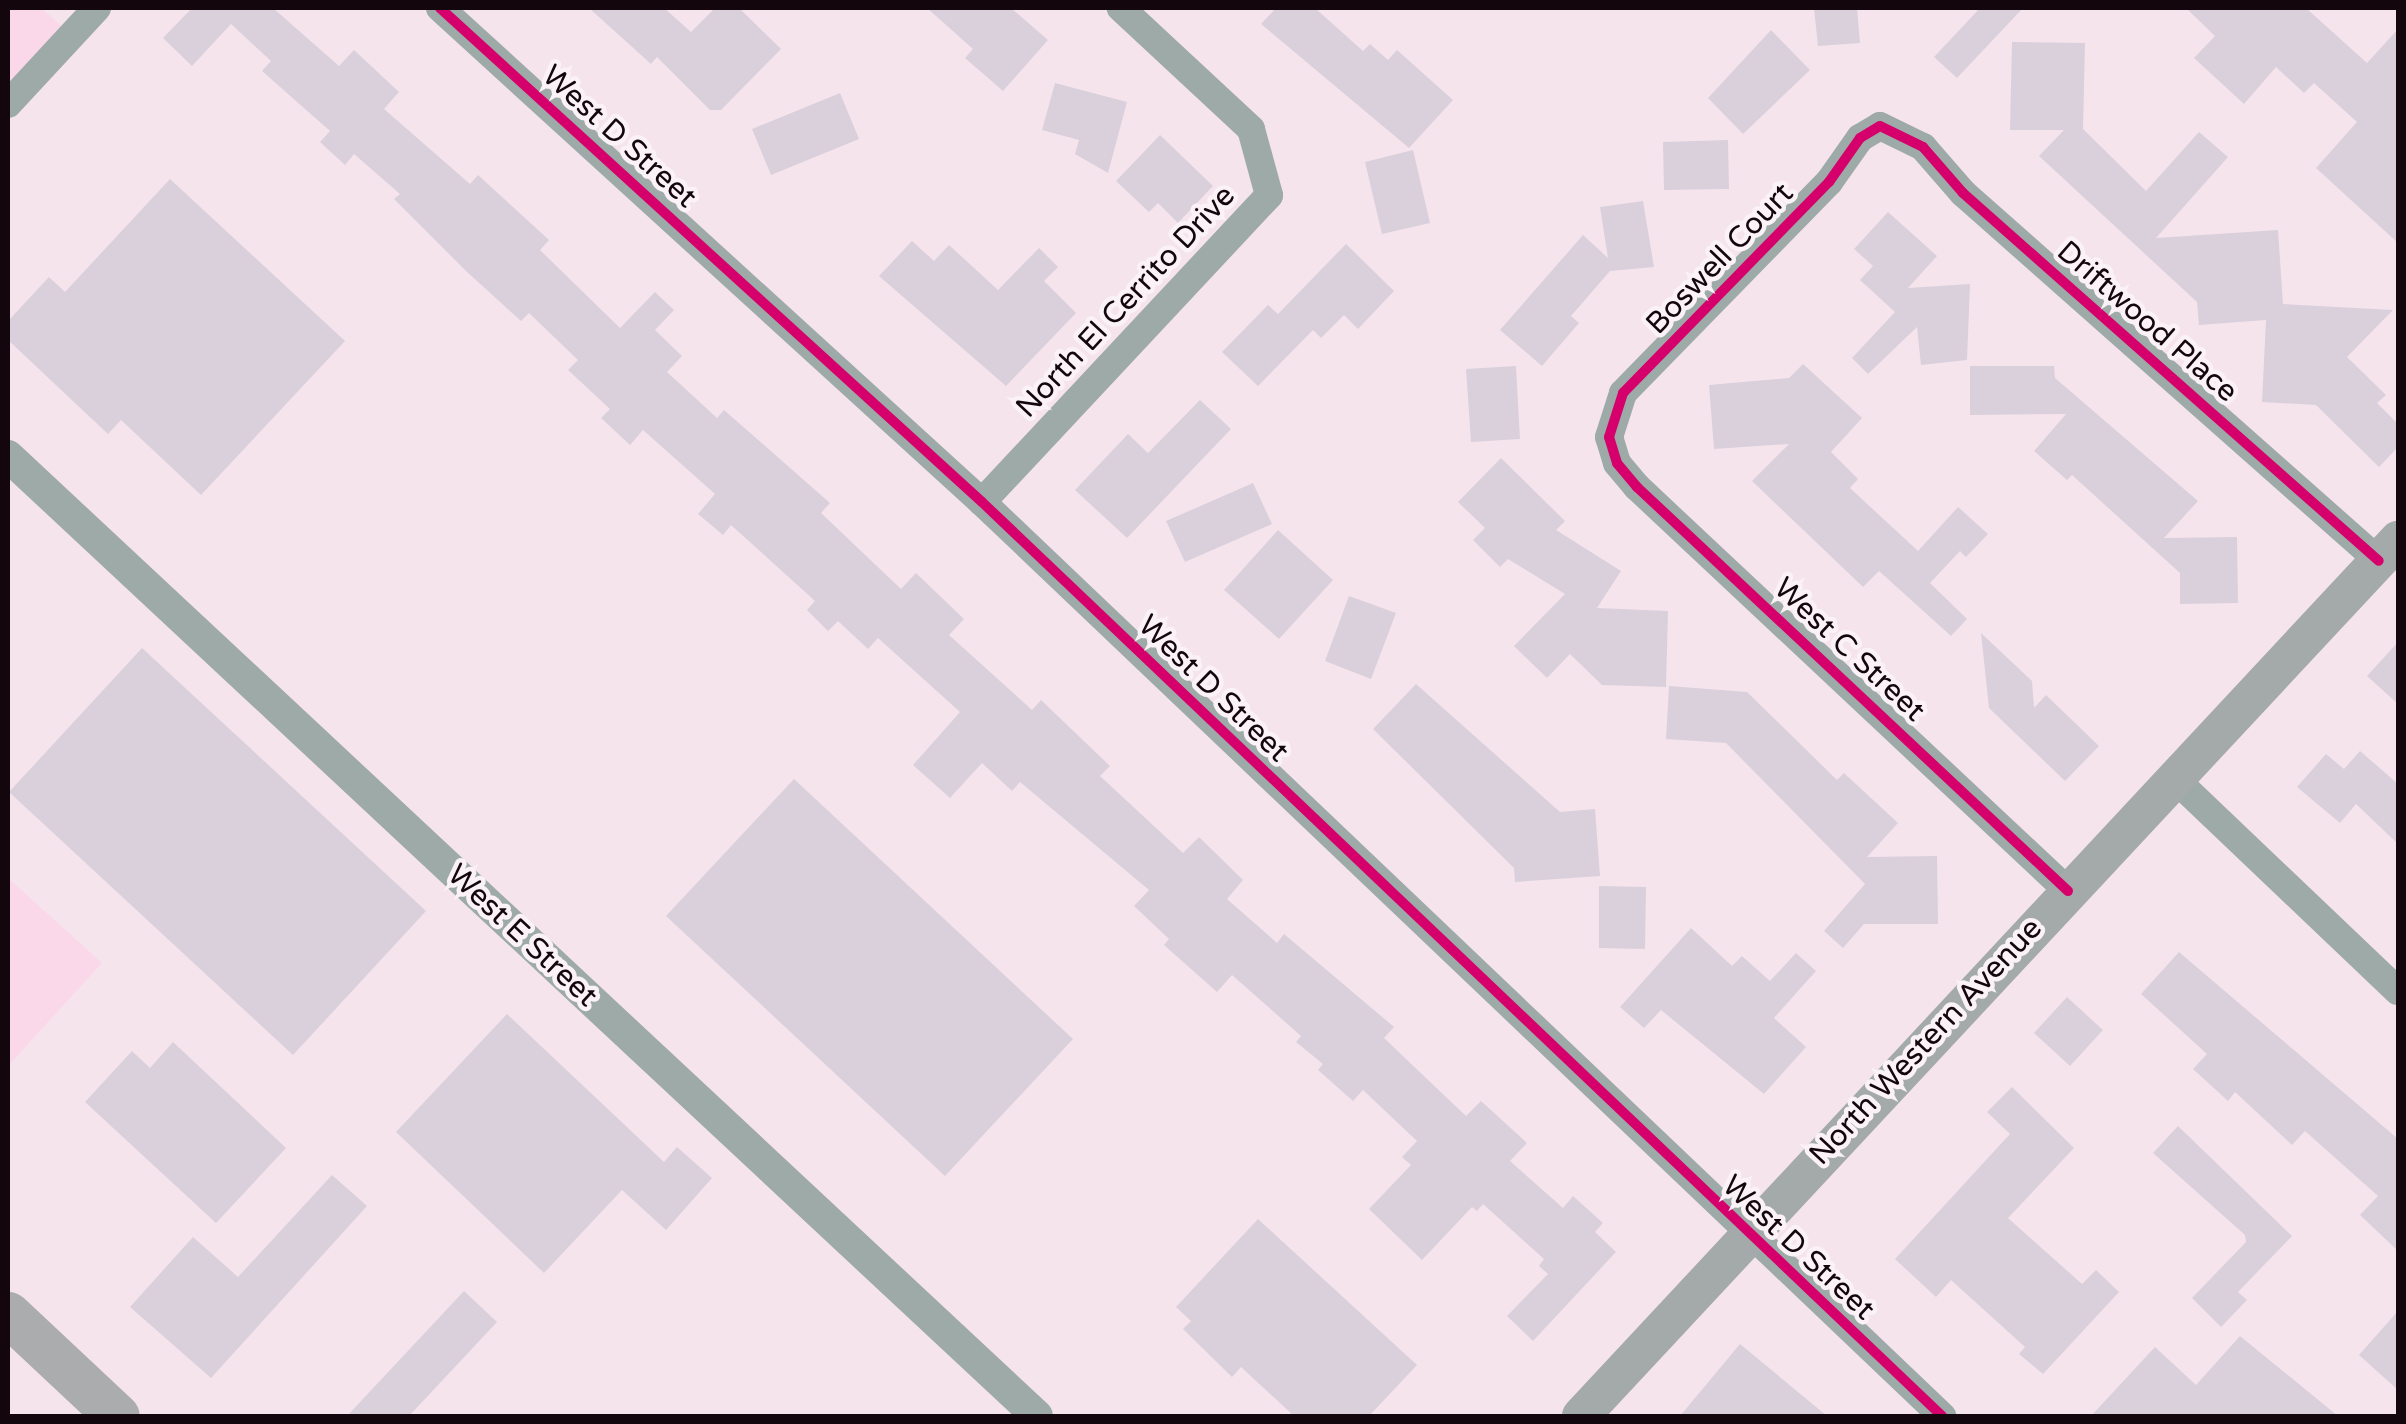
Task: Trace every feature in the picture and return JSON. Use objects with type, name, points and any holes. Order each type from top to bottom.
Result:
[{"type":"highway","points":[[8,1314],[117,1416]]},
{"type":"main road","name":"North Western Avenue","points":[[1581,1416],[2389,551]]},
{"type":"street","points":[[8,104],[97,8]]},
{"type":"street","name":"West D Street","points":[[440,8],[982,502],[1942,1416]]},
{"type":"street","name":"North El Cerrito Drive","points":[[982,502],[1270,195],[1251,129],[1121,8]]},
{"type":"street","name":"Boswell Court","points":[[1609,437],[1624,393],[1829,182],[1860,138],[1880,126]]},
{"type":"street","name":"Driftwood Place","points":[[1880,126],[1923,146],[1963,193],[2389,551]]},
{"type":"street","name":"West C Street","points":[[1609,437],[1618,463],[1637,487],[2068,891]]},
{"type":"street","name":"West E Street","points":[[8,456],[1037,1416]]},
{"type":"street","points":[[2174,778],[2398,992]]},
{"type":"shaded area","points":[[8,8],[41,8],[72,35],[8,103]]},
{"type":"shaded area","points":[[8,878],[102,963],[8,1066]]},
{"type":"building","points":[[192,8],[273,8],[339,66],[354,50],[399,92],[384,109],[470,184],[478,175],[549,240],[540,250],[620,328],[655,292],[674,310],[655,330],[682,356],[667,372],[717,418],[724,410],[830,503],[821,513],[901,589],[916,573],[964,619],[949,635],[1032,710],[1041,700],[1110,766],[1100,776],[1183,853],[1199,837],[1243,880],[1227,899],[1277,943],[1284,934],[1394,1027],[1384,1038],[1466,1116],[1481,1101],[1527,1143],[1510,1161],[1563,1208],[1573,1196],[1603,1223],[1595,1232],[1616,1252],[1533,1341],[1507,1316],[1548,1274],[1539,1266],[1544,1259],[1483,1204],[1477,1211],[1472,1207],[1422,1260],[1369,1209],[1411,1165],[1402,1157],[1417,1141],[1363,1090],[1353,1101],[1318,1070],[1323,1064],[1296,1042],[1301,1036],[1232,975],[1217,992],[1164,945],[1169,939],[1134,906],[1149,890],[1020,782],[1012,791],[982,763],[950,798],[913,765],[960,712],[878,638],[868,649],[838,621],[828,631],[807,610],[815,601],[731,525],[723,535],[698,514],[715,494],[643,430],[630,445],[601,418],[610,409],[568,370],[578,360],[529,313],[521,321],[466,271],[394,199],[400,194],[354,154],[345,165],[320,142],[330,131],[262,71],[271,61],[231,24],[192,66],[163,38]]},
{"type":"building","points":[[589,8],[664,8],[691,32],[715,8],[739,8],[781,49],[721,110],[710,110],[657,57],[651,64]]},
{"type":"building","points":[[927,8],[1011,8],[1048,40],[1003,91],[965,58],[973,49]]},
{"type":"building","points":[[1276,8],[1315,8],[1363,51],[1370,44],[1388,60],[1397,50],[1453,100],[1409,148],[1261,24]]},
{"type":"building","points":[[1814,8],[1857,8],[1860,43],[1818,46]]},
{"type":"building","points":[[1980,8],[2023,8],[1957,78],[1934,57]]},
{"type":"building","points":[[2186,8],[2306,8],[2367,63],[2398,29],[2398,243],[2316,168],[2357,122],[2314,83],[2304,93],[2276,67],[2244,104],[2194,58],[2215,36]]},
{"type":"building","points":[[1771,30],[1810,70],[1743,134],[1708,98]]},
{"type":"building","points":[[2012,42],[2085,43],[2083,129],[2146,191],[2199,132],[2228,157],[2156,238],[2278,230],[2283,304],[2393,310],[2347,357],[2386,395],[2377,403],[2398,424],[2398,447],[2379,467],[2316,405],[2262,402],[2266,320],[2199,325],[2197,302],[2039,156],[2064,130],[2010,130]]},
{"type":"building","points":[[1055,83],[1127,102],[1108,173],[1075,154],[1079,140],[1042,130]]},
{"type":"building","points":[[840,93],[859,139],[771,175],[752,129]]},
{"type":"building","points":[[1160,135],[1213,186],[1178,223],[1158,203],[1149,212],[1116,181]]},
{"type":"building","points":[[1728,140],[1729,189],[1664,190],[1663,142]]},
{"type":"building","points":[[1413,150],[1430,223],[1382,234],[1365,162]]},
{"type":"building","points":[[170,179],[345,341],[201,495],[121,420],[108,434],[8,340],[8,321],[49,277],[65,292]]},
{"type":"building","points":[[1643,201],[1654,267],[1610,271],[1571,316],[1579,323],[1542,366],[1500,330],[1583,235],[1608,258],[1600,207]]},
{"type":"building","points":[[1888,212],[1937,256],[1908,288],[1970,284],[1967,360],[1921,365],[1917,327],[1868,374],[1852,358],[1895,312],[1860,280],[1873,266],[1854,249]]},
{"type":"building","points":[[912,241],[934,261],[949,245],[998,290],[1039,248],[1058,267],[1044,281],[1076,313],[1006,386],[879,276]]},
{"type":"building","points":[[1346,244],[1394,291],[1358,329],[1344,315],[1321,338],[1313,330],[1258,386],[1222,352],[1268,305],[1278,314]]},
{"type":"building","points":[[1803,364],[1862,418],[1831,452],[1858,479],[1850,488],[1918,551],[1958,507],[1988,534],[1966,557],[1960,551],[1930,583],[1967,619],[1951,636],[1879,571],[1863,587],[1752,481],[1789,444],[1714,449],[1709,385],[1789,378]]},
{"type":"building","points":[[1516,366],[1520,439],[1471,442],[1466,369]]},
{"type":"building","points":[[1970,366],[2054,366],[2055,378],[2198,501],[2164,538],[2237,537],[2238,603],[2180,604],[2180,573],[2072,475],[2067,480],[2034,451],[2066,414],[1970,415]]},
{"type":"building","points":[[1200,400],[1231,429],[1127,538],[1075,490],[1128,434],[1148,453]]},
{"type":"building","points":[[1501,458],[1565,521],[1556,530],[1621,571],[1597,608],[1668,611],[1666,687],[1602,685],[1570,654],[1547,678],[1514,646],[1565,594],[1508,559],[1500,567],[1473,540],[1485,528],[1458,502]]},
{"type":"building","points":[[1253,483],[1272,524],[1185,562],[1166,521]]},
{"type":"building","points":[[1278,530],[1333,580],[1279,639],[1224,590]]},
{"type":"building","points":[[1349,596],[1396,613],[1371,679],[1325,661]]},
{"type":"building","points":[[1981,633],[2032,681],[2034,708],[2046,695],[2099,746],[2065,781],[1989,708]]},
{"type":"building","points":[[2398,642],[2398,704],[2367,676]]},
{"type":"building","points":[[142,648],[426,911],[293,1055],[9,792]]},
{"type":"building","points":[[1416,684],[1560,812],[1595,809],[1600,876],[1515,882],[1514,868],[1373,729]]},
{"type":"building","points":[[1669,686],[1747,692],[1837,780],[1844,773],[1898,823],[1867,857],[1937,856],[1938,924],[1864,924],[1843,948],[1824,931],[1865,884],[1726,743],[1666,739]]},
{"type":"building","points":[[2360,751],[2398,784],[2398,844],[2356,804],[2340,823],[2297,787],[2326,754],[2344,769]]},
{"type":"building","points":[[794,779],[1073,1039],[945,1176],[666,916]]},
{"type":"building","points":[[1599,886],[1646,887],[1645,949],[1599,948]]},
{"type":"building","points":[[1691,928],[1732,966],[1742,956],[1770,981],[1796,953],[1816,971],[1774,1018],[1806,1047],[1764,1094],[1661,1010],[1644,1028],[1620,1007]]},
{"type":"building","points":[[2179,952],[2398,1139],[2398,1251],[2360,1215],[2378,1196],[2305,1131],[2292,1145],[2235,1092],[2228,1101],[2193,1069],[2207,1054],[2141,994]]},
{"type":"building","points":[[2067,997],[2103,1030],[2070,1066],[2034,1033]]},
{"type":"building","points":[[507,1014],[664,1162],[677,1147],[712,1178],[666,1230],[622,1190],[544,1273],[396,1132]]},
{"type":"building","points":[[173,1042],[286,1148],[216,1223],[85,1102],[132,1051],[150,1068]]},
{"type":"building","points":[[2012,1087],[2074,1148],[2008,1218],[2082,1284],[2096,1270],[2119,1292],[2043,1374],[2019,1354],[2025,1347],[1951,1280],[1936,1297],[1895,1259],[2010,1134],[1987,1112]]},
{"type":"building","points":[[2178,1126],[2292,1236],[2238,1292],[2247,1300],[2221,1327],[2192,1298],[2246,1242],[2245,1235],[2153,1153]]},
{"type":"building","points":[[332,1175],[367,1206],[211,1378],[130,1307],[193,1237],[238,1277]]},
{"type":"building","points":[[1258,1219],[1417,1365],[1369,1416],[1294,1416],[1241,1367],[1232,1377],[1183,1329],[1191,1321],[1176,1307]]},
{"type":"building","points":[[464,1291],[497,1322],[409,1416],[347,1416]]},
{"type":"building","points":[[2398,1311],[2398,1390],[2359,1355]]},
{"type":"building","points":[[2240,1336],[2338,1416],[2091,1416],[2155,1347],[2196,1385]]},
{"type":"building","points":[[1740,1344],[1827,1416],[1680,1416]]},
{"type":"cycle path","points":[[440,8],[982,502],[1942,1416]]},
{"type":"cycle path","points":[[2068,891],[1637,487],[1617,463],[1609,437],[1623,393],[1829,182],[1860,138],[1880,126],[1923,147],[1963,193],[2379,561]]}]
